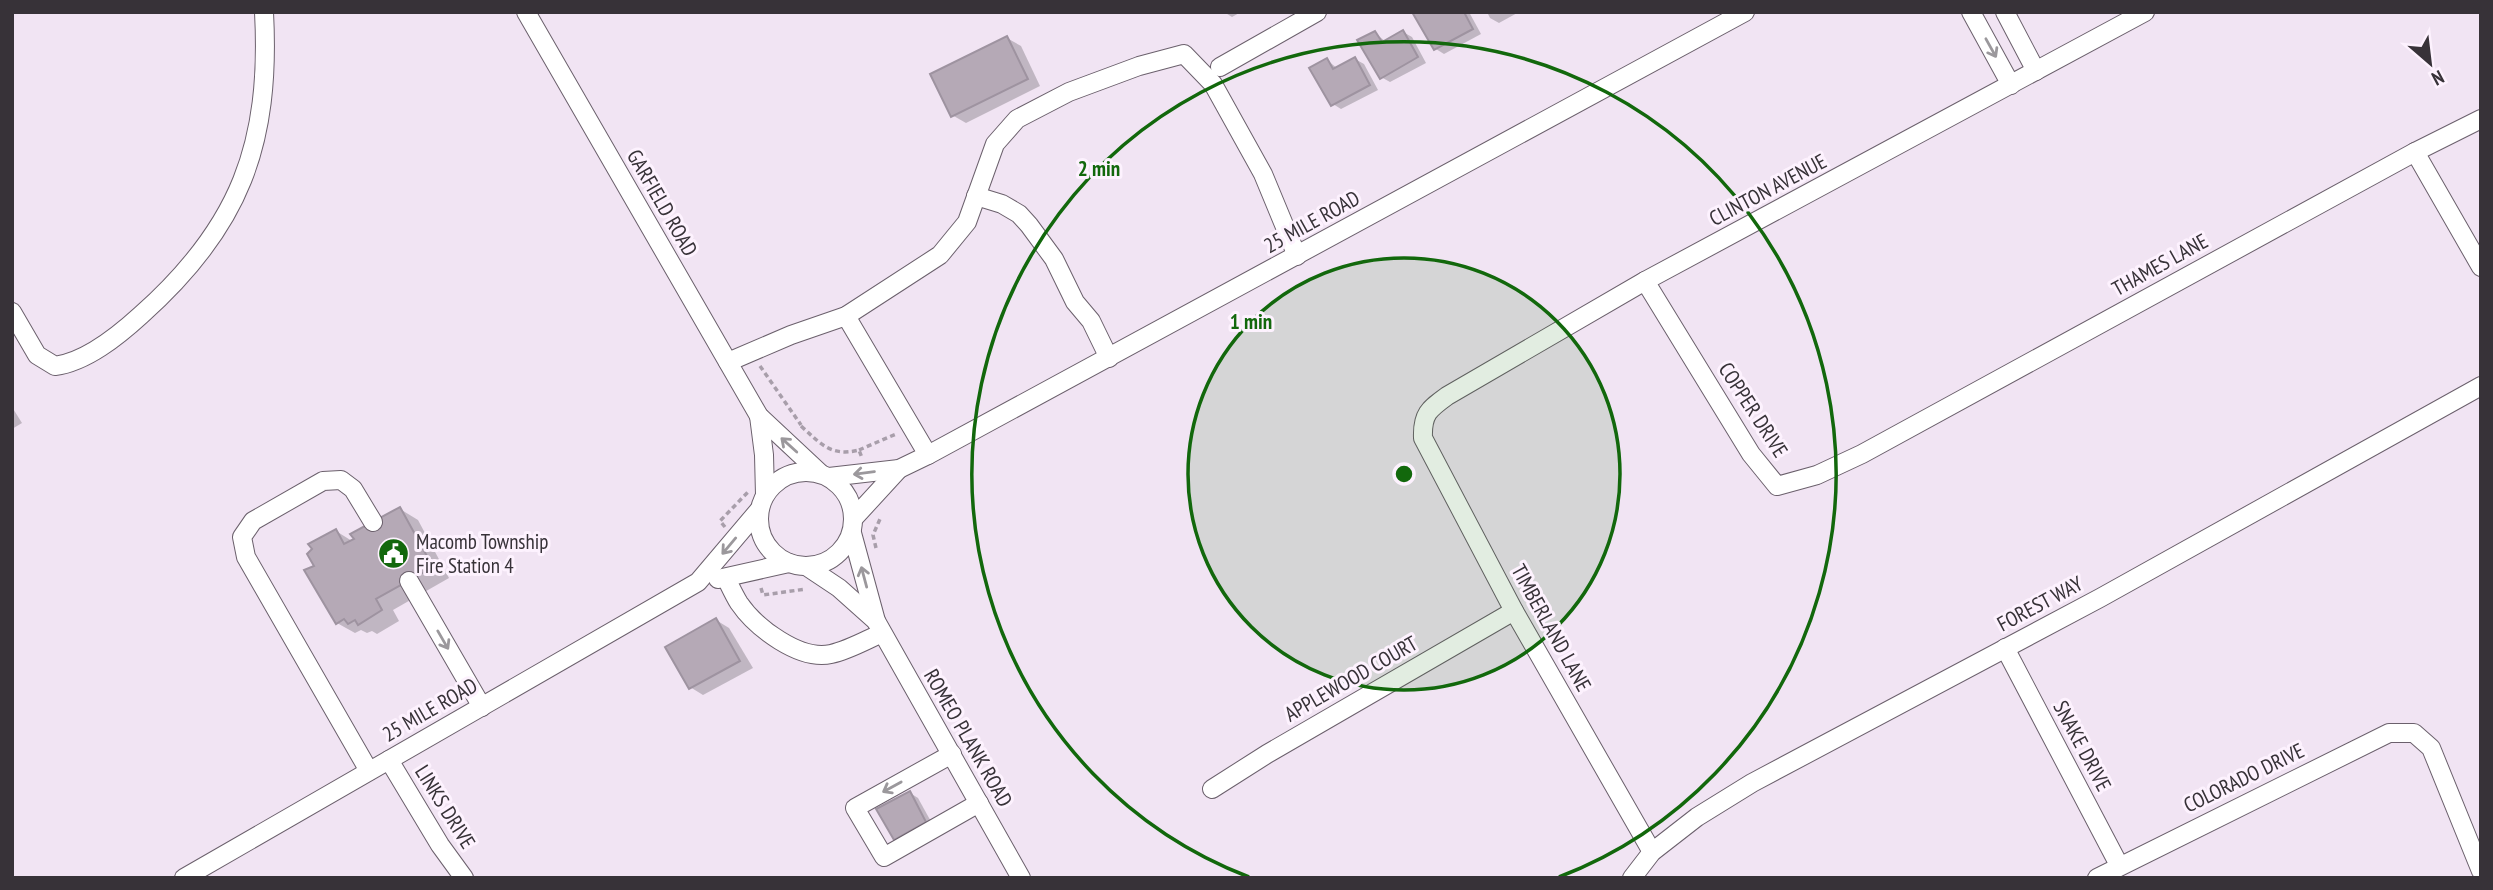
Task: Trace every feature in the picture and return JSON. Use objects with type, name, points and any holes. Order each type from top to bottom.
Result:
[{"type":"street","points":[[12,312],[37,355],[55,366],[70,364],[122,332],[175,285],[219,229],[241,188],[258,128],[266,67],[264,12]]},
{"type":"street","name":"GARFIELD ROAD","points":[[526,12],[759,416],[825,475]]},
{"type":"street","points":[[1220,68],[1317,12]]},
{"type":"street","name":"25 MILE ROAD","points":[[825,475],[899,469],[928,455],[1745,12]]},
{"type":"street","points":[[1971,12],[2011,85]]},
{"type":"street","points":[[2005,12],[2036,71]]},
{"type":"street","name":"CLINTON AVENUE","points":[[1422,422],[1430,408],[1447,396],[1645,281],[2145,12]]},
{"type":"street","points":[[728,362],[846,316],[940,256],[967,222],[995,144],[1017,119],[1069,92],[1139,66],[1184,54],[1213,84],[1263,174],[1297,256]]},
{"type":"street","name":"THAMES LANE","points":[[1862,454],[2415,152],[2481,119]]},
{"type":"street","points":[[2415,152],[2481,267]]},
{"type":"street","points":[[976,196],[1002,204],[1019,214],[1029,225],[1054,259],[1075,302],[1091,321],[1109,358]]},
{"type":"street","name":"COPPER DRIVE","points":[[1645,281],[1751,454],[1777,486],[1818,475],[1862,454]]},
{"type":"street","points":[[846,316],[928,455]]},
{"type":"street","name":"FOREST WAY","points":[[1632,878],[1652,852],[1697,817],[1752,783],[2005,649],[2481,386]]},
{"type":"street","name":"GARFIELD ROAD","points":[[759,416],[764,455],[762,502]]},
{"type":"street","name":"TIMBERLAND LANE","points":[[1422,422],[1423,438],[1514,611],[1652,852]]},
{"type":"street","name":"25 MILE ROAD","points":[[853,526],[899,469]]},
{"type":"street","points":[[805,471],[825,475],[845,490],[852,504],[853,526],[845,547],[821,564],[797,565],[775,555],[765,542],[759,527],[762,502],[776,482],[790,474],[805,471]]},
{"type":"street","points":[[369,771],[246,557],[242,537],[253,522],[323,481],[341,480],[353,489],[373,522]]},
{"type":"street","name":"25 MILE ROAD","points":[[698,583],[762,502]]},
{"type":"street","name":"ROMEO PLANK ROAD","points":[[853,526],[879,627],[1021,878]]},
{"type":"street","name":"25 MILE ROAD","points":[[184,878],[698,583],[797,565]]},
{"type":"street","name":"ROMEO PLANK ROAD","points":[[797,565],[839,588],[879,627]]},
{"type":"street","points":[[726,578],[739,603],[758,623],[779,640],[807,654],[829,655],[879,627]]},
{"type":"street","points":[[409,581],[482,707]]},
{"type":"street","name":"APPLEWOOD COURT","points":[[1212,789],[1266,754],[1514,611]]},
{"type":"street","name":"SNAKE DRIVE","points":[[2005,649],[2119,865]]},
{"type":"street","name":"COLORADO DRIVE","points":[[2097,878],[2389,733],[2414,733],[2431,748],[2481,871]]},
{"type":"street","points":[[952,754],[855,808],[884,857],[979,803]]},
{"type":"street","name":"LINKS DRIVE","points":[[389,760],[440,845],[464,878]]},
{"type":"path","points":[[751,352],[801,425],[833,451],[844,454],[859,450],[912,427]]},
{"type":"path","points":[[795,431],[801,425]]},
{"type":"path","points":[[859,450],[862,458]]},
{"type":"path","points":[[726,528],[720,521],[748,492],[751,481]]},
{"type":"path","points":[[878,556],[873,535],[884,512]]},
{"type":"path","points":[[761,589],[763,595],[805,589],[815,593]]},
{"type":"building","points":[[1412,12],[1464,12],[1473,29],[1434,50]]},
{"type":"building","points":[[1403,30],[1418,57],[1380,79],[1357,40],[1375,31],[1382,42]]},
{"type":"building","points":[[1007,36],[1028,79],[951,117],[930,74]]},
{"type":"building","points":[[1355,57],[1370,85],[1331,106],[1309,68],[1327,58],[1333,69]]},
{"type":"building","points":[[400,507],[433,567],[376,599],[382,610],[358,625],[355,620],[348,624],[344,619],[336,624],[304,570],[314,566],[307,554],[312,549],[308,544],[336,529],[344,544],[354,539],[350,534]]},
{"type":"building","points":[[716,618],[740,661],[689,689],[665,647]]},
{"type":"building","points":[[910,791],[926,822],[894,840],[876,809]]},
{"type":"place","name":"Macomb Township Fire Station 4","points":[[393,554]]}]
